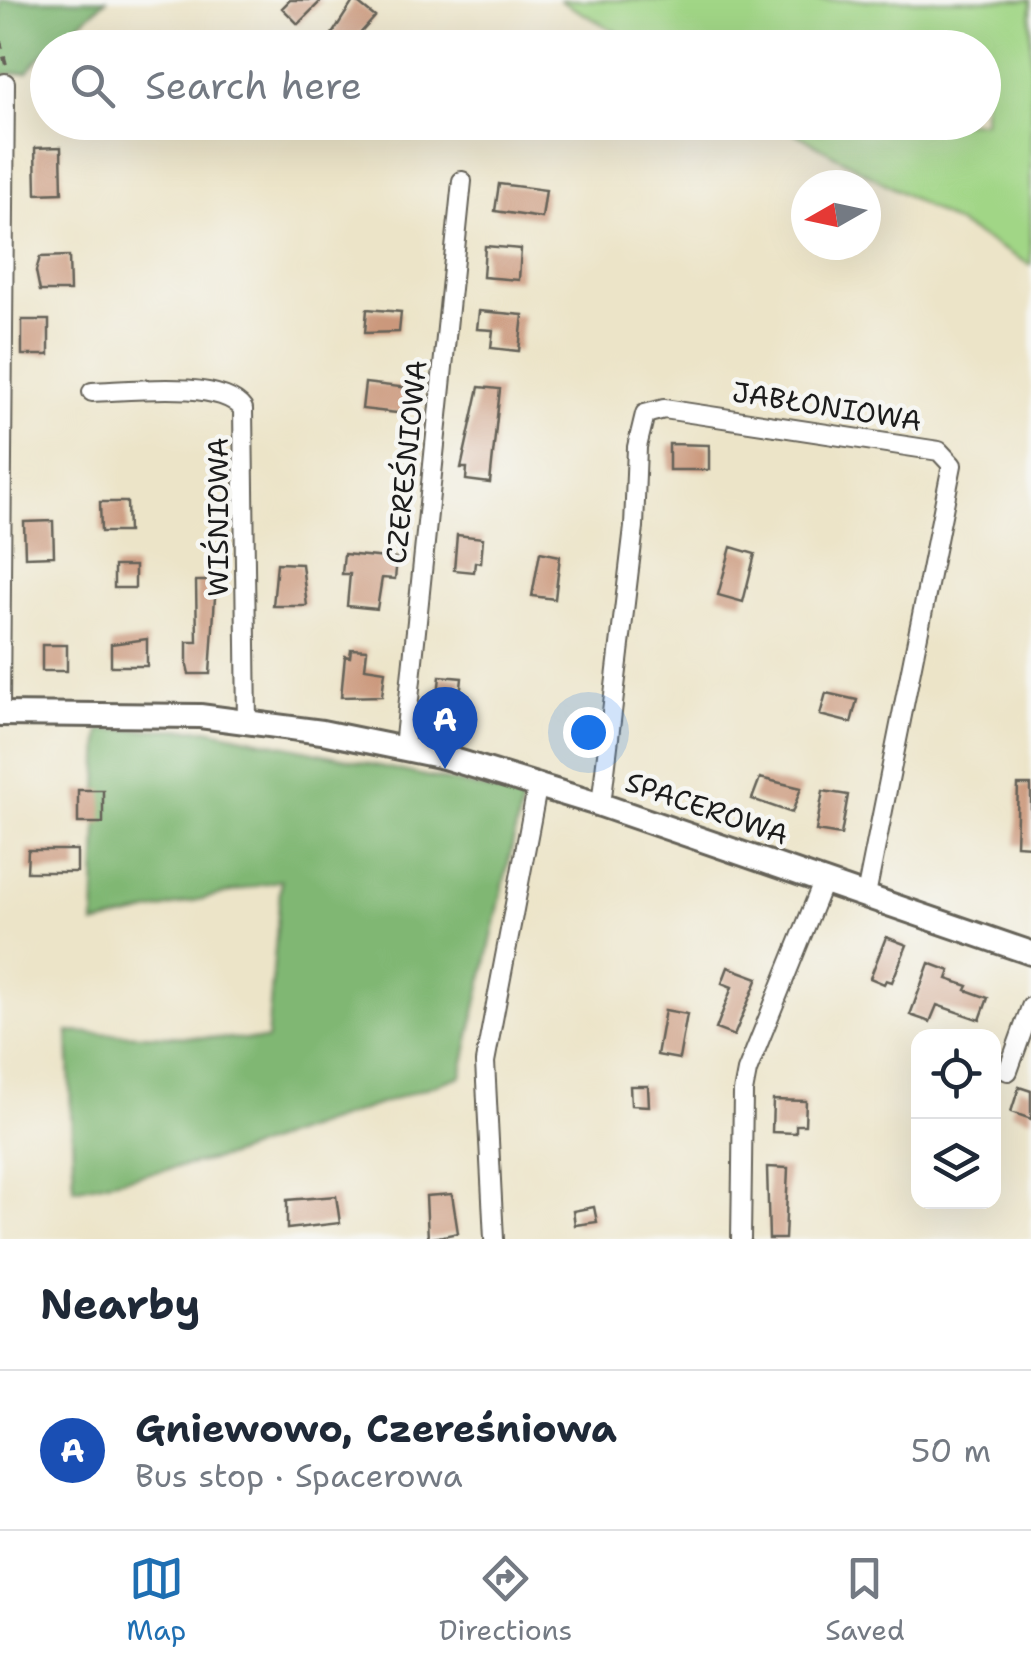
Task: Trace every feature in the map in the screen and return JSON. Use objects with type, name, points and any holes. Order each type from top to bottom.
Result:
[{"type":"street","points":[[0,711],[5,83]]},
{"type":"street","name":"CZEREŚNIOWA","points":[[404,748],[462,181]]},
{"type":"street","name":"WIŚNIOWA","points":[[92,392],[226,393],[243,409],[247,722]]},
{"type":"street","name":"JABŁONIOWA","points":[[602,804],[634,526],[637,448],[645,414],[664,409],[939,452],[952,465],[904,726],[866,895]]},
{"type":"street","name":"SPACEROWA","points":[[0,711],[200,716],[404,748],[538,783],[1031,952]]},
{"type":"street","points":[[494,1239],[485,1062],[538,783]]},
{"type":"street","points":[[741,1239],[743,1092],[747,1071],[824,880]]},
{"type":"street","points":[[1008,1070],[1031,1007]]},
{"type":"path","points":[[0,41],[6,53],[5,83]]},
{"type":"green space","points":[[0,0],[106,0],[72,30],[30,30],[30,69],[0,75]]},
{"type":"green space","points":[[559,0],[1031,0],[1031,265],[881,181],[881,170],[861,170],[807,140],[1001,140],[1001,30],[613,30]]},
{"type":"green space","points":[[207,729],[523,797],[461,1076],[226,1157],[74,1189],[68,1032],[267,1040],[281,880],[94,925],[100,730]]},
{"type":"building","points":[[290,0],[322,0],[298,24],[282,8]]},
{"type":"building","points":[[354,0],[375,17],[363,30],[335,30]]},
{"type":"building","points":[[61,147],[62,193],[36,194],[35,148]]},
{"type":"building","points":[[499,184],[546,190],[542,218],[495,211]]},
{"type":"building","points":[[485,246],[521,249],[519,280],[483,277]]},
{"type":"building","points":[[69,256],[70,291],[40,291],[36,271],[40,257]]},
{"type":"building","points":[[367,309],[401,312],[399,332],[365,333]]},
{"type":"building","points":[[479,311],[523,315],[519,351],[491,348],[493,330],[477,329]]},
{"type":"building","points":[[22,320],[49,320],[49,355],[22,355]]},
{"type":"building","points":[[365,383],[409,388],[406,414],[362,409]]},
{"type":"building","points":[[479,387],[500,389],[490,483],[466,480],[467,468],[461,468]]},
{"type":"building","points":[[669,444],[709,445],[709,470],[669,470]]},
{"type":"building","points":[[100,502],[127,502],[128,532],[101,532]]},
{"type":"building","points":[[53,521],[54,556],[25,557],[24,522]]},
{"type":"building","points":[[457,535],[483,538],[481,563],[475,562],[474,572],[454,570]]},
{"type":"building","points":[[731,547],[755,554],[743,602],[718,595]]},
{"type":"building","points":[[540,552],[560,556],[555,599],[532,596]]},
{"type":"building","points":[[344,554],[397,559],[395,579],[382,578],[377,609],[347,606],[350,574],[342,574]]},
{"type":"building","points":[[277,563],[302,564],[307,606],[273,606]]},
{"type":"building","points":[[114,566],[135,566],[135,588],[114,588]]},
{"type":"building","points":[[196,581],[216,581],[210,674],[189,674],[187,665],[187,642],[197,642]]},
{"type":"building","points":[[147,639],[147,666],[111,666],[111,644]]},
{"type":"building","points":[[42,645],[67,645],[67,671],[42,671]]},
{"type":"building","points":[[351,649],[367,650],[365,668],[385,671],[382,696],[341,697],[345,656],[350,657]]},
{"type":"building","points":[[440,676],[462,678],[459,707],[437,705]]},
{"type":"building","points":[[826,693],[857,700],[851,723],[820,715]]},
{"type":"building","points":[[760,778],[801,788],[792,813],[752,799]]},
{"type":"building","points":[[1018,785],[1031,785],[1031,846],[1016,845]]},
{"type":"building","points":[[78,790],[103,790],[103,823],[78,823]]},
{"type":"building","points":[[823,791],[848,795],[841,835],[816,831]]},
{"type":"building","points":[[28,850],[77,850],[77,872],[27,872]]},
{"type":"building","points":[[886,937],[907,945],[892,982],[886,980],[884,984],[870,978]]},
{"type":"building","points":[[929,963],[950,971],[947,979],[988,998],[980,1020],[937,1005],[930,1022],[910,1015]]},
{"type":"building","points":[[728,967],[758,978],[734,1036],[716,1029],[732,987],[722,983]]},
{"type":"building","points":[[665,1010],[687,1014],[679,1059],[657,1055]]},
{"type":"building","points":[[630,1086],[648,1086],[649,1106],[631,1105]]},
{"type":"building","points":[[1019,1087],[1031,1091],[1031,1119],[1011,1112]]},
{"type":"building","points":[[773,1100],[806,1101],[805,1125],[796,1125],[796,1133],[772,1132]]},
{"type":"building","points":[[767,1167],[788,1168],[785,1239],[769,1239]]},
{"type":"building","points":[[452,1194],[458,1233],[428,1239],[426,1196]]},
{"type":"building","points":[[336,1196],[340,1223],[287,1229],[287,1200]]},
{"type":"building","points":[[594,1207],[597,1222],[575,1225],[573,1211]]},
{"type":"place","name":"Gniewowo, Czereśniowa","points":[[445,769]]}]
